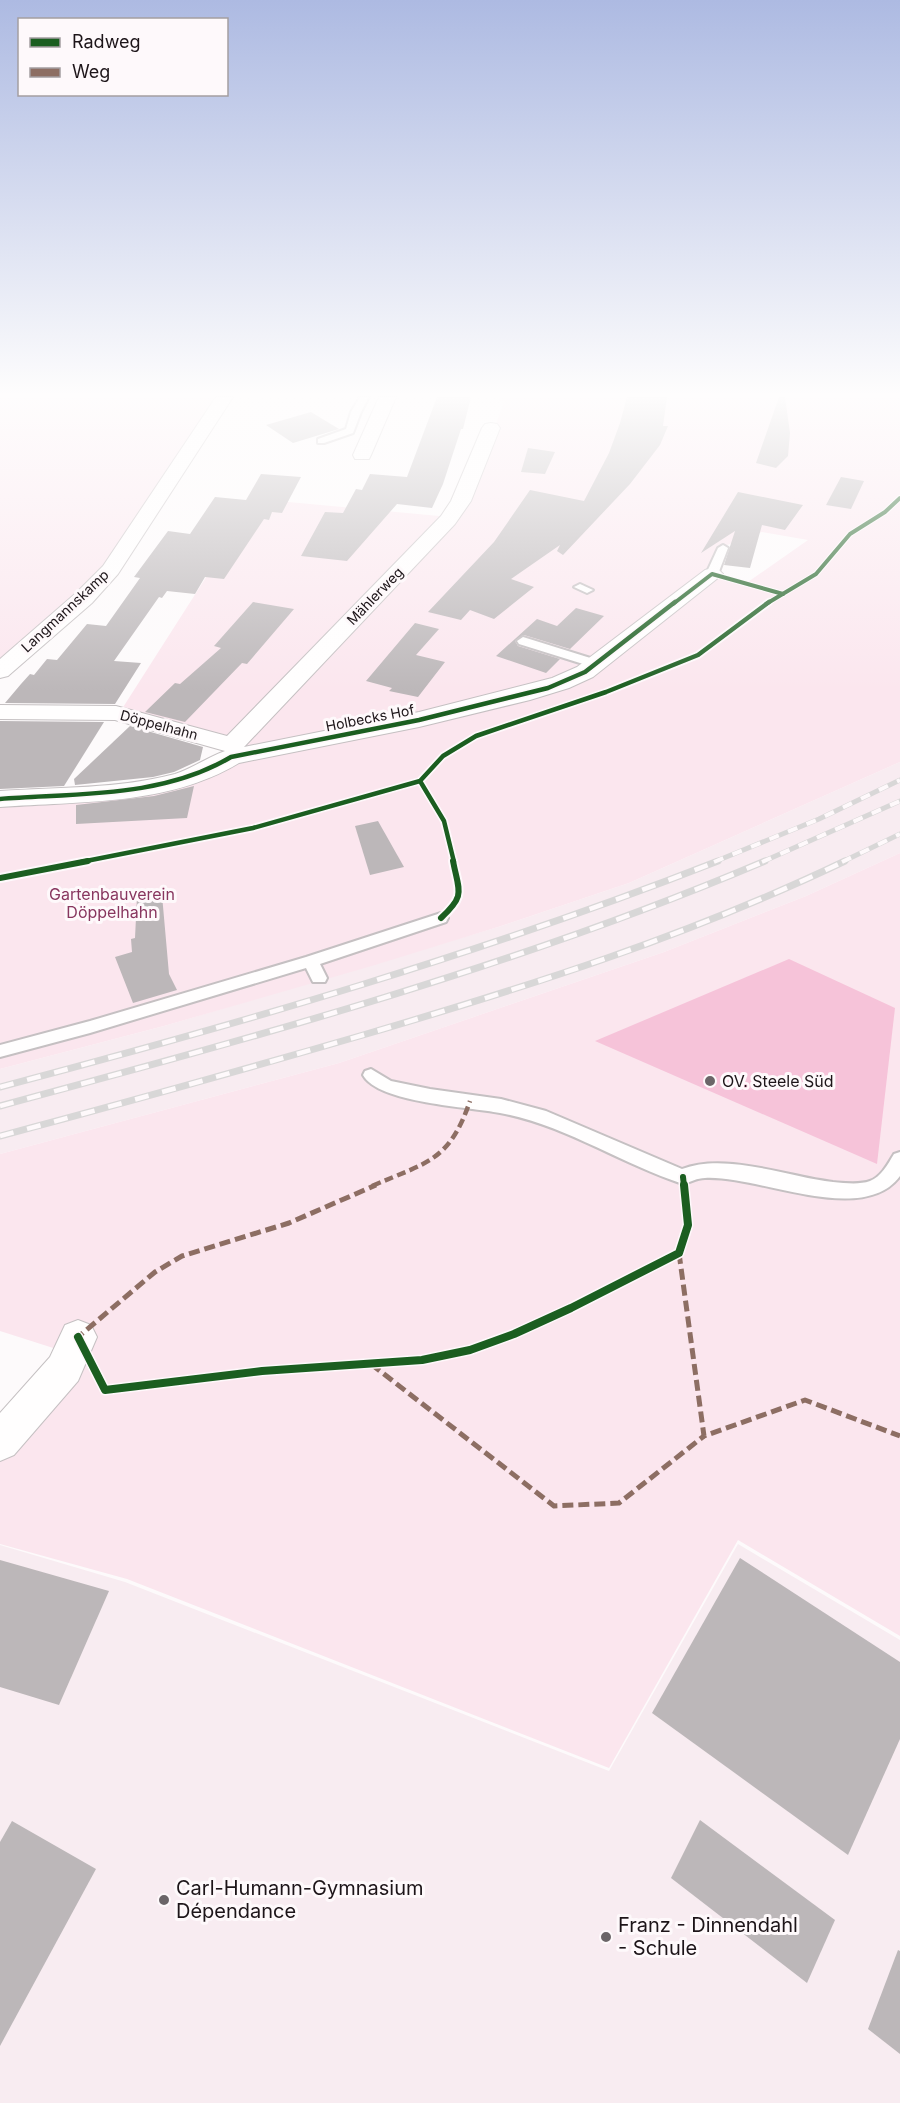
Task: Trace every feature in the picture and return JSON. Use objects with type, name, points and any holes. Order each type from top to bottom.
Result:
[{"type":"street","name":"Langmannskamp","points":[[0,671],[84,598],[111,570],[161,495]]},
{"type":"street","name":"Mählerweg","points":[[232,751],[448,520],[462,495]]},
{"type":"street","name":"Holbecks Hof","points":[[0,799],[137,789],[185,779],[217,769],[232,751],[427,719],[544,689],[572,679],[596,664],[712,574]]},
{"type":"street","name":"Döppelhahn","points":[[0,712],[116,713],[232,751]]},
{"type":"street","points":[[0,1443],[64,1369],[78,1337]]},
{"type":"lane","name":"Holbecks Hof","points":[[712,574],[723,548]]},
{"type":"lane","points":[[523,641],[596,664]]},
{"type":"lane","points":[[0,1051],[90,1028],[384,939],[441,918]]},
{"type":"lane","points":[[311,961],[319,978]]},
{"type":"lane","points":[[371,1075],[386,1086],[430,1096],[501,1106],[540,1116],[683,1177],[692,1171],[715,1170],[837,1191],[859,1192],[875,1188],[888,1178],[900,1159]]},
{"type":"shaded area","points":[[900,762],[900,853],[806,896],[664,952],[339,1063],[0,1154],[0,1069],[164,1026],[498,927],[629,883]]},
{"type":"shaded area","points":[[789,959],[895,1008],[877,1164],[595,1041]]},
{"type":"shaded area","points":[[738,1544],[900,1640],[900,2103],[0,2103],[0,1545],[125,1582],[609,1771]]},
{"type":"green space","points":[[0,495],[160,495],[111,571],[0,668]]},
{"type":"green space","name":"Gartenbauverein Döppelhahn","points":[[461,495],[900,495],[900,762],[629,883],[375,965],[164,1026],[0,1069],[0,799],[136,789],[217,769],[232,745],[120,712],[256,499],[450,517]],"holes":[[[762,532],[808,540],[745,584],[712,575],[722,547]]]},
{"type":"green space","points":[[900,853],[900,1636],[738,1540],[609,1768],[127,1579],[0,1544],[0,1435],[72,1354],[0,1331],[0,1154],[339,1063],[664,952],[806,896]]},
{"type":"building","points":[[249,495],[291,495],[282,513],[272,512],[269,520],[264,519],[224,579],[205,577],[195,594],[167,591],[162,598],[159,597],[114,661],[141,663],[115,704],[5,703],[30,674],[34,675],[47,659],[57,660],[87,624],[106,626],[140,578],[134,577],[168,531],[190,534],[215,497],[246,500]]},
{"type":"building","points":[[353,495],[438,495],[432,508],[397,504],[347,561],[301,556],[325,512],[343,513]]},
{"type":"building","points":[[526,495],[555,495],[584,501],[587,495],[619,495],[563,555],[557,551],[560,545],[511,579],[534,587],[494,619],[470,610],[461,620],[428,612],[494,542]]},
{"type":"building","points":[[736,495],[754,495],[803,505],[785,530],[762,525],[750,568],[724,565],[735,531],[701,553]]},
{"type":"building","points":[[831,495],[857,495],[851,509],[826,505]]},
{"type":"building","points":[[253,602],[294,609],[247,664],[242,663],[185,722],[145,712],[175,683],[180,684],[221,648],[214,646]]},
{"type":"building","points":[[576,608],[604,616],[570,649],[524,635],[515,641],[518,646],[560,659],[546,673],[496,656],[537,619],[557,626]]},
{"type":"building","points":[[415,623],[439,629],[416,655],[445,662],[418,697],[389,691],[392,688],[366,681]]},
{"type":"building","points":[[0,721],[104,722],[64,786],[0,789]]},
{"type":"building","points":[[130,726],[203,747],[200,760],[174,772],[153,777],[75,785],[74,779]]},
{"type":"building","points":[[194,786],[187,818],[76,824],[76,805],[154,796]]},
{"type":"building","points":[[378,821],[404,867],[370,875],[355,826]]},
{"type":"building","points":[[162,895],[169,974],[177,990],[133,1003],[115,957],[132,952],[131,939],[135,938],[137,897]]},
{"type":"building","points":[[740,1558],[900,1662],[900,1739],[848,1855],[652,1713]]},
{"type":"building","points":[[0,1560],[109,1591],[59,1705],[0,1687]]},
{"type":"building","points":[[700,1820],[835,1920],[807,1983],[671,1878]]},
{"type":"building","points":[[12,1821],[96,1869],[0,2046],[0,1842]]},
{"type":"building","points":[[898,1950],[900,1951],[900,2054],[868,2029]]},
{"type":"railway","points":[[714,862],[819,819],[900,780]]},
{"type":"railway","points":[[762,862],[900,801]]},
{"type":"railway","points":[[842,862],[900,834]]},
{"type":"railway","points":[[0,1087],[272,1012],[452,956],[718,861]]},
{"type":"railway","points":[[0,1106],[387,997],[578,934],[765,861]]},
{"type":"railway","points":[[0,1136],[182,1087],[486,998],[668,936],[728,913],[845,861]]},
{"type":"marked path","points":[[80,1341],[78,1337],[155,1272],[182,1256],[289,1223],[436,1158],[457,1132],[470,1101]]},
{"type":"marked path","points":[[679,1253],[704,1436],[805,1400],[900,1436]]},
{"type":"marked path","points":[[371,1364],[554,1506],[619,1503],[704,1436]]},
{"type":"cycle path","points":[[0,878],[253,828],[420,781],[443,756],[476,736],[606,692],[698,655],[766,604],[816,574],[850,534],[885,512],[900,498]]},
{"type":"cycle path","points":[[0,799],[121,791],[183,780],[209,770],[231,757],[419,720],[548,688],[585,672],[712,574],[783,594]]},
{"type":"cycle path","points":[[420,781],[444,821],[449,835],[459,894],[456,904],[441,918]]},
{"type":"cycle path","points":[[78,1337],[105,1390],[262,1371],[422,1360],[470,1350],[514,1334],[571,1308],[679,1253],[687,1234],[689,1216],[683,1177]]},
{"type":"place","name":"OV. Steele Süd","points":[[710,1081]]},
{"type":"place","name":"Carl-Humann-Gymnasium Dépendance","points":[[164,1900]]},
{"type":"place","name":"Franz - Dinnendahl - Schule","points":[[606,1937]]}]
